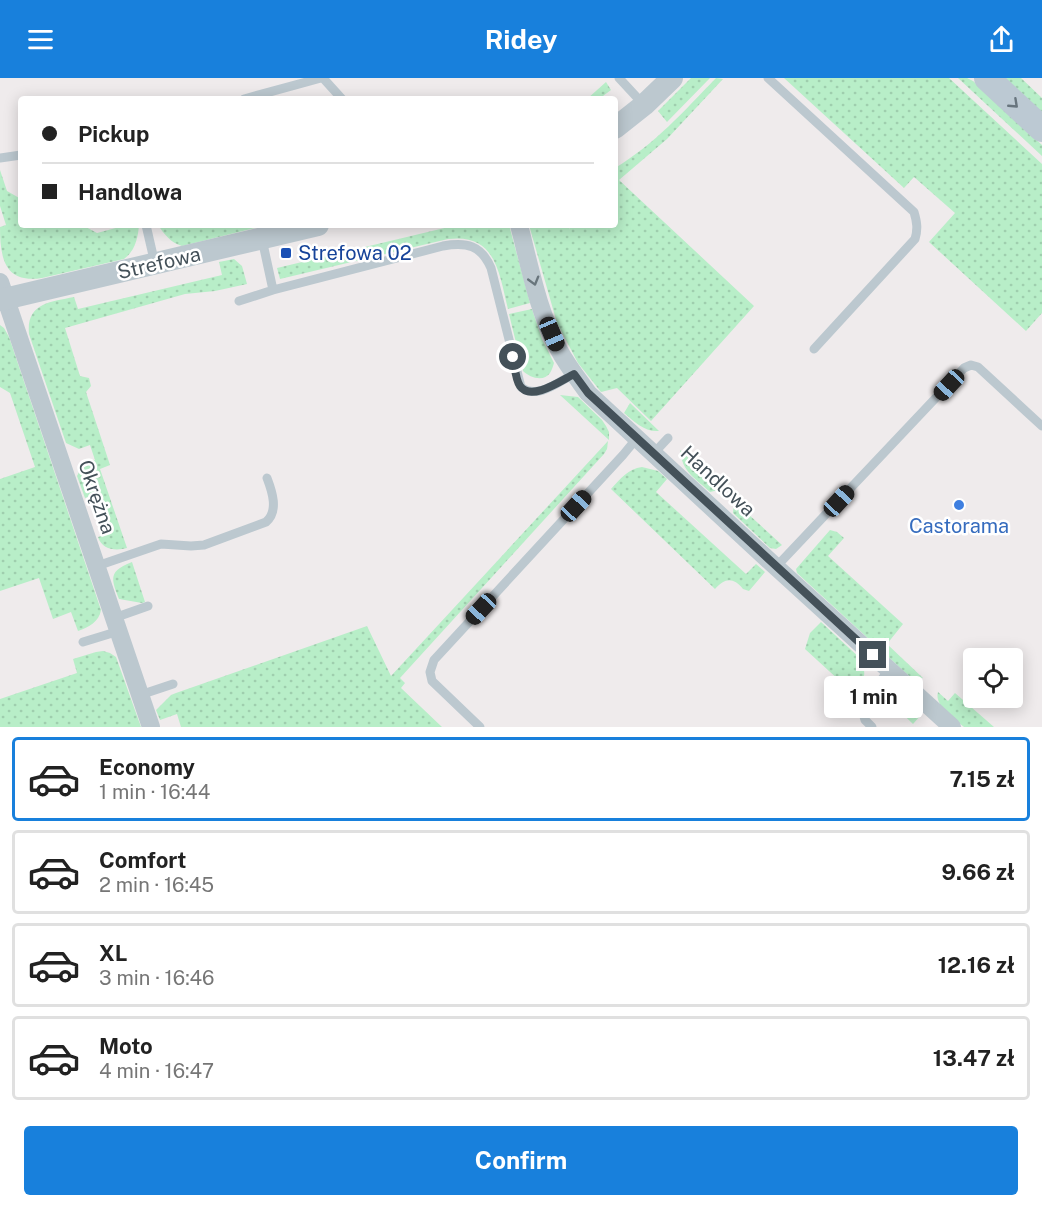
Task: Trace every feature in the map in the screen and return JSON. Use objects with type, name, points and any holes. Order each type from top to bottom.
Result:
[{"type":"main road","points":[[987,78],[1042,129]]},
{"type":"street","points":[[618,126],[672,78]]},
{"type":"street","name":"Strefowa","points":[[2,294],[155,264],[306,228]]},
{"type":"street","name":"Handlowa","points":[[520,228],[544,317],[559,351],[588,393],[952,727]]},
{"type":"street","name":"Okrężna","points":[[2,294],[151,727]]},
{"type":"lane","points":[[255,96],[322,78],[339,96]]},
{"type":"lane","points":[[619,78],[644,105]]},
{"type":"lane","points":[[768,78],[914,212],[917,221],[915,239],[814,349]]},
{"type":"lane","points":[[0,158],[18,155]]},
{"type":"lane","points":[[148,228],[155,264]]},
{"type":"lane","points":[[262,239],[273,290]]},
{"type":"lane","points":[[239,301],[443,246],[457,244],[469,246],[479,250],[492,268],[521,387],[533,393],[574,374]]},
{"type":"lane","points":[[776,567],[964,368],[970,365],[978,367],[1042,426]]},
{"type":"lane","points":[[480,727],[432,681],[431,665],[637,438]]},
{"type":"lane","points":[[654,453],[668,438]]},
{"type":"lane","points":[[97,566],[161,544],[204,545],[266,522],[272,516],[274,497],[267,478]]},
{"type":"lane","points":[[83,642],[148,606]]},
{"type":"lane","points":[[872,727],[866,720],[862,709],[866,699],[889,670]]},
{"type":"lane","points":[[140,695],[173,684]]},
{"type":"green space","points":[[691,78],[710,78],[667,122],[658,111]]},
{"type":"green space","points":[[716,78],[723,79],[667,139],[619,180],[754,306],[651,421],[617,388],[601,392],[578,363],[557,323],[530,228],[570,228],[569,230],[570,228],[618,228],[618,166],[656,138]]},
{"type":"green space","points":[[784,78],[949,78],[1042,164],[1042,313],[1026,331],[929,242],[955,213],[914,177],[904,188]]},
{"type":"green space","points":[[958,78],[973,81],[1042,145],[1042,156]]},
{"type":"green space","points":[[1003,78],[1021,78],[1042,98],[1042,114]]},
{"type":"green space","points":[[606,82],[611,90],[603,96],[590,96]]},
{"type":"green space","points":[[0,170],[7,191],[18,197],[18,228],[88,228],[97,233],[116,228],[139,228],[137,239],[124,259],[42,278],[19,277],[12,272],[3,258],[0,227],[6,225],[0,206]]},
{"type":"green space","points":[[160,228],[255,228],[182,246],[165,235]]},
{"type":"green space","points":[[444,228],[510,228],[530,303],[508,309],[502,282],[493,258],[476,242],[464,239],[448,239],[280,279],[277,268]]},
{"type":"green space","points":[[234,259],[242,266],[247,284],[215,291],[185,294],[65,328],[80,376],[89,378],[91,386],[86,392],[110,465],[100,469],[127,548],[106,547],[98,537],[111,533],[98,494],[85,498],[77,476],[83,464],[95,460],[90,445],[79,449],[66,443],[29,334],[31,316],[41,306],[74,297],[78,309],[222,275],[219,262]]},
{"type":"green space","points":[[532,309],[542,339],[554,363],[550,373],[541,378],[529,376],[523,371],[509,314]]},
{"type":"green space","points":[[0,325],[9,337],[101,610],[93,624],[78,631],[71,612],[53,619],[39,578],[0,591],[0,479],[35,467],[10,393],[0,387]]},
{"type":"green space","points":[[560,395],[578,397],[602,420],[609,432],[609,440]]},
{"type":"green space","points":[[630,403],[659,431],[644,428],[624,413]]},
{"type":"green space","points":[[608,441],[604,454],[400,678],[405,683],[401,688],[442,727],[181,727],[177,714],[160,720],[156,710],[171,695],[367,626],[391,676]]},
{"type":"green space","points":[[680,450],[722,489],[710,492],[694,478],[683,464]]},
{"type":"green space","points":[[642,467],[658,471],[667,479],[656,492],[746,574],[756,564],[765,572],[749,591],[729,580],[715,589],[611,489],[629,472]]},
{"type":"green space","points":[[734,501],[782,545],[776,549],[770,548],[733,513]]},
{"type":"green space","points":[[830,530],[844,538],[828,556],[903,624],[887,644],[923,678],[916,679],[909,676],[797,573],[796,569]]},
{"type":"green space","points":[[132,562],[145,602],[142,603],[119,599],[114,586],[115,572]]},
{"type":"green space","points":[[821,622],[862,660],[864,674],[860,681],[841,682],[805,649],[810,633]]},
{"type":"green space","points":[[103,651],[116,657],[141,727],[0,727],[0,699],[77,673],[73,659]]},
{"type":"green space","points":[[938,692],[948,701],[955,693],[963,700],[963,708],[972,708],[994,727],[964,727],[942,707]]},
{"type":"green space","points":[[888,700],[906,701],[921,715],[913,724]]},
{"type":"place","name":"Strefowa 02","points":[[286,253]]},
{"type":"place","name":"Castorama","points":[[959,505]]},
{"type":"route","points":[[513,357],[521,387],[533,393],[574,374],[588,393],[873,655]]}]
